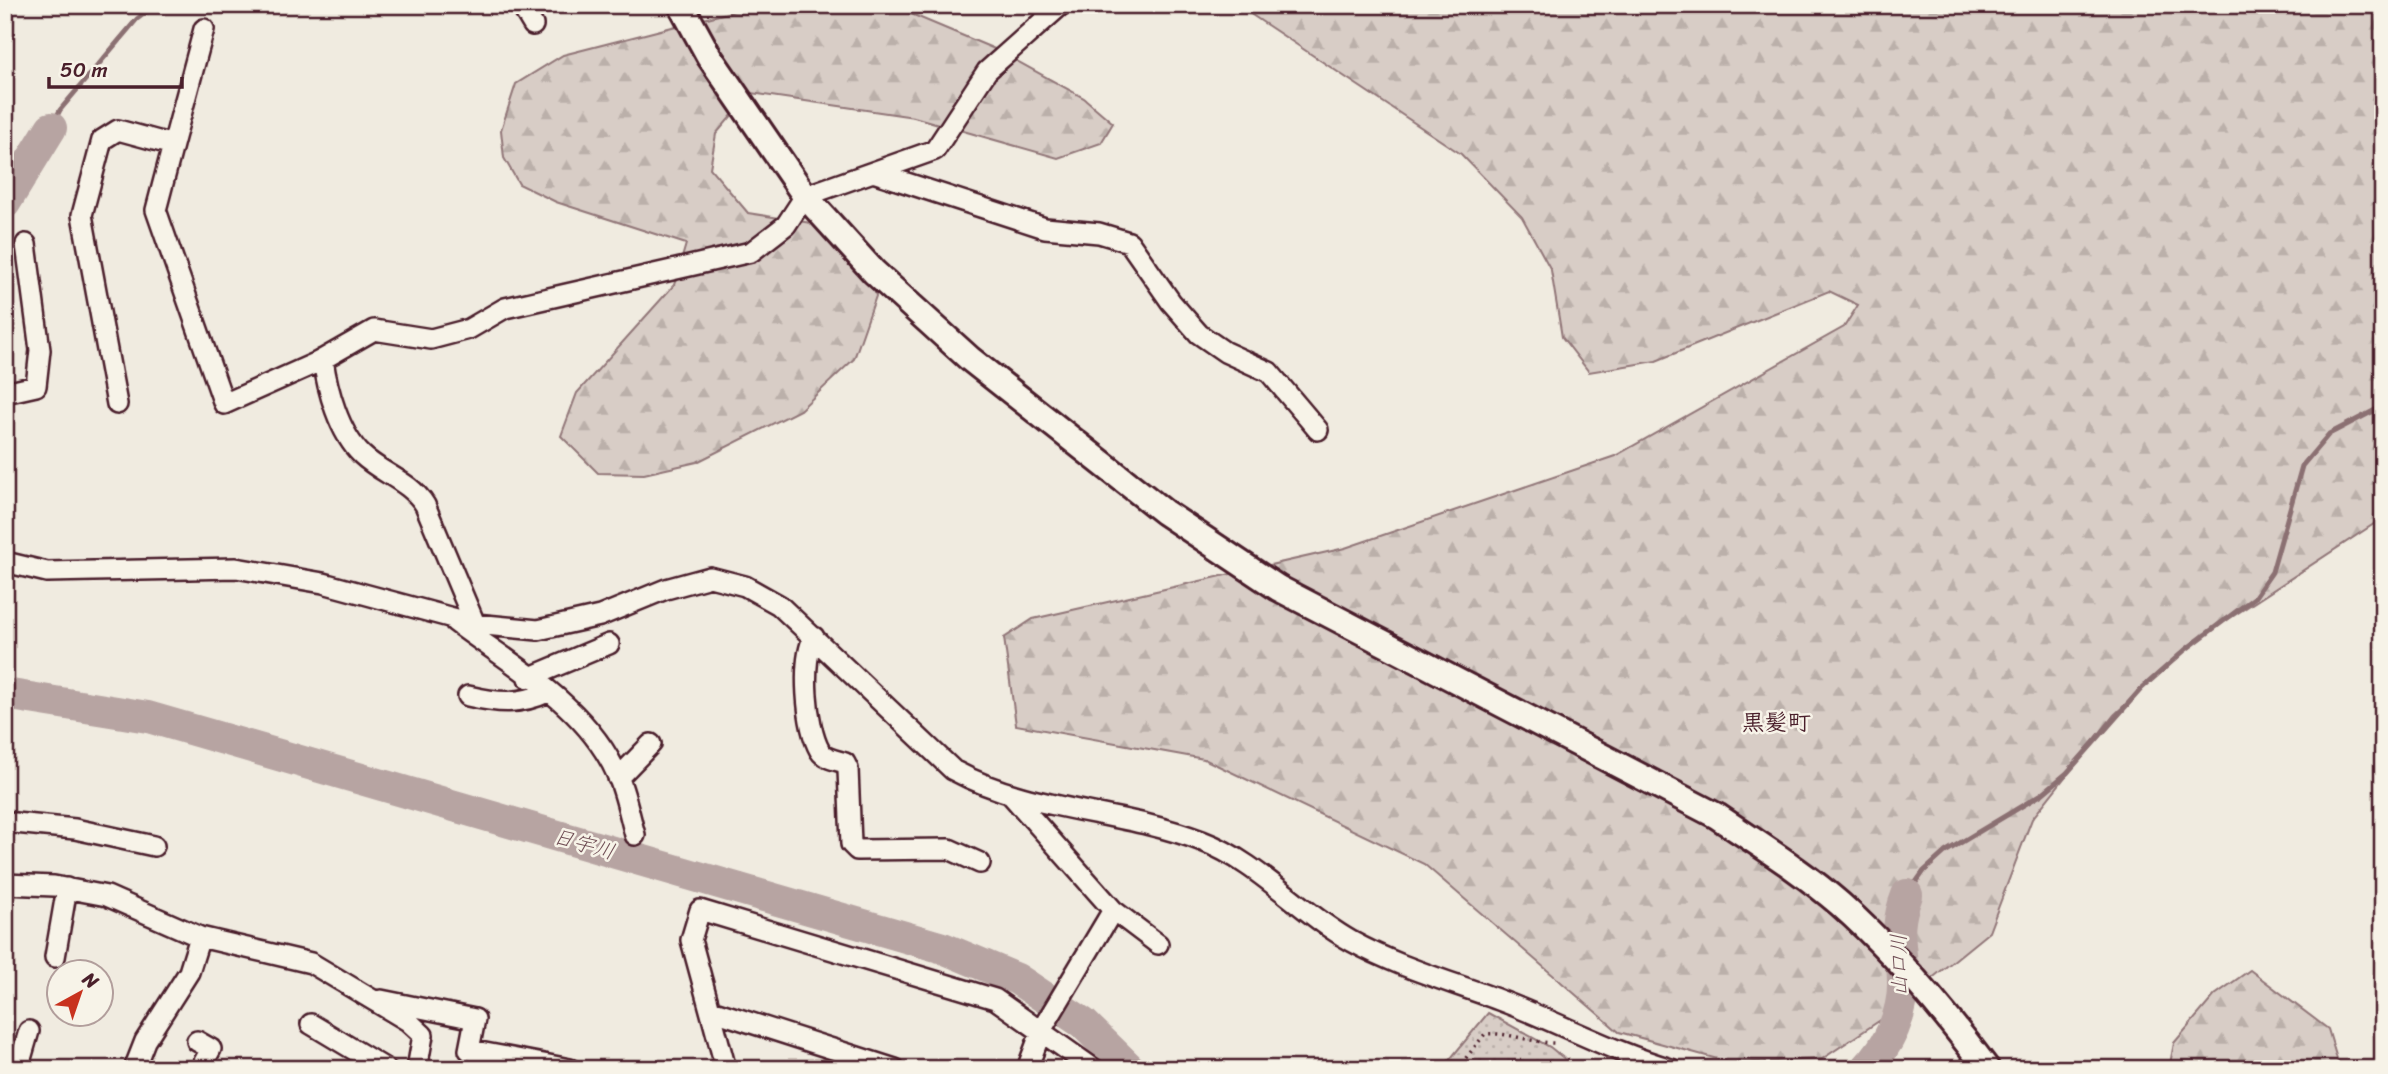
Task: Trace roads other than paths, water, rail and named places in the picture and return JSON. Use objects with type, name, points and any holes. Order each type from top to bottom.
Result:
[{"type":"street","points":[[521,5],[533,25]]},
{"type":"street","points":[[681,5],[709,56],[805,196],[874,272],[970,359],[1164,512],[1278,588],[1717,816],[1840,904],[1922,989],[1987,1069]]},
{"type":"street","points":[[204,29],[156,210],[224,404],[323,359],[374,330],[430,339],[470,329],[505,308],[751,252],[786,225],[805,196],[935,150],[987,71],[1061,5]]},
{"type":"street","points":[[117,404],[82,215],[102,140],[118,130],[173,145]]},
{"type":"street","points":[[876,173],[1045,228],[1099,233],[1129,242],[1171,302],[1199,334],[1225,352],[1269,372],[1318,430]]},
{"type":"street","points":[[5,393],[36,386],[40,349],[26,244]]},
{"type":"street","points":[[323,359],[327,389],[360,453],[416,490],[425,505],[475,624]]},
{"type":"street","points":[[5,562],[47,572],[236,568],[323,583],[475,624],[538,630],[600,616],[666,589],[710,577],[745,586],[779,605],[953,771],[1012,796],[1108,816],[1203,841],[1234,856],[1350,941],[1429,977],[1498,1000],[1660,1067]]},
{"type":"street","points":[[445,615],[569,708],[596,739],[618,778],[635,835]]},
{"type":"street","points":[[814,637],[808,646],[807,667],[811,725],[825,757],[845,763],[848,769],[850,844],[858,850],[948,849],[981,863]]},
{"type":"street","points":[[528,678],[609,645]]},
{"type":"street","points":[[468,696],[499,703],[529,701],[548,692]]},
{"type":"street","points":[[618,778],[651,744]]},
{"type":"street","points":[[1012,796],[1113,910],[1157,944]]},
{"type":"street","points":[[5,822],[75,829],[154,846]]},
{"type":"street","points":[[5,884],[67,888],[107,897],[200,937],[310,963],[408,1021],[423,1035],[417,1069]]},
{"type":"street","points":[[62,950],[67,888]]},
{"type":"street","points":[[726,1069],[691,940],[699,910],[995,999],[1042,1029],[1094,1069]]},
{"type":"street","points":[[1027,1069],[1042,1029],[1072,983],[1113,910]]},
{"type":"street","points":[[134,1069],[145,1041],[189,972],[200,937]]},
{"type":"street","points":[[366,996],[475,1019],[469,1050],[570,1069]]},
{"type":"street","points":[[711,1010],[895,1069]]},
{"type":"street","points":[[311,1024],[342,1035],[386,1069]]},
{"type":"street","points":[[18,1069],[29,1031]]},
{"type":"street","points":[[197,1041],[211,1049],[200,1069]]},
{"type":"waterway","points":[[51,128],[60,110],[137,19],[149,10]]},
{"type":"waterway","points":[[5,203],[51,128]]},
{"type":"waterway","points":[[1907,895],[1924,871],[1945,852],[2042,794],[2067,773],[2141,689],[2185,650],[2254,598],[2272,572],[2302,466],[2329,434],[2383,406]]},
{"type":"waterway","name":"日宇川","points":[[5,694],[148,717],[943,948],[1017,979],[1083,1023],[1130,1069]]},
{"type":"waterway","name":"山口川","points":[[1866,1069],[1882,1050],[1901,1005],[1903,981],[1899,928],[1907,895]]},
{"type":"district","name":"黒髪町","points":[[1776,722]]}]
